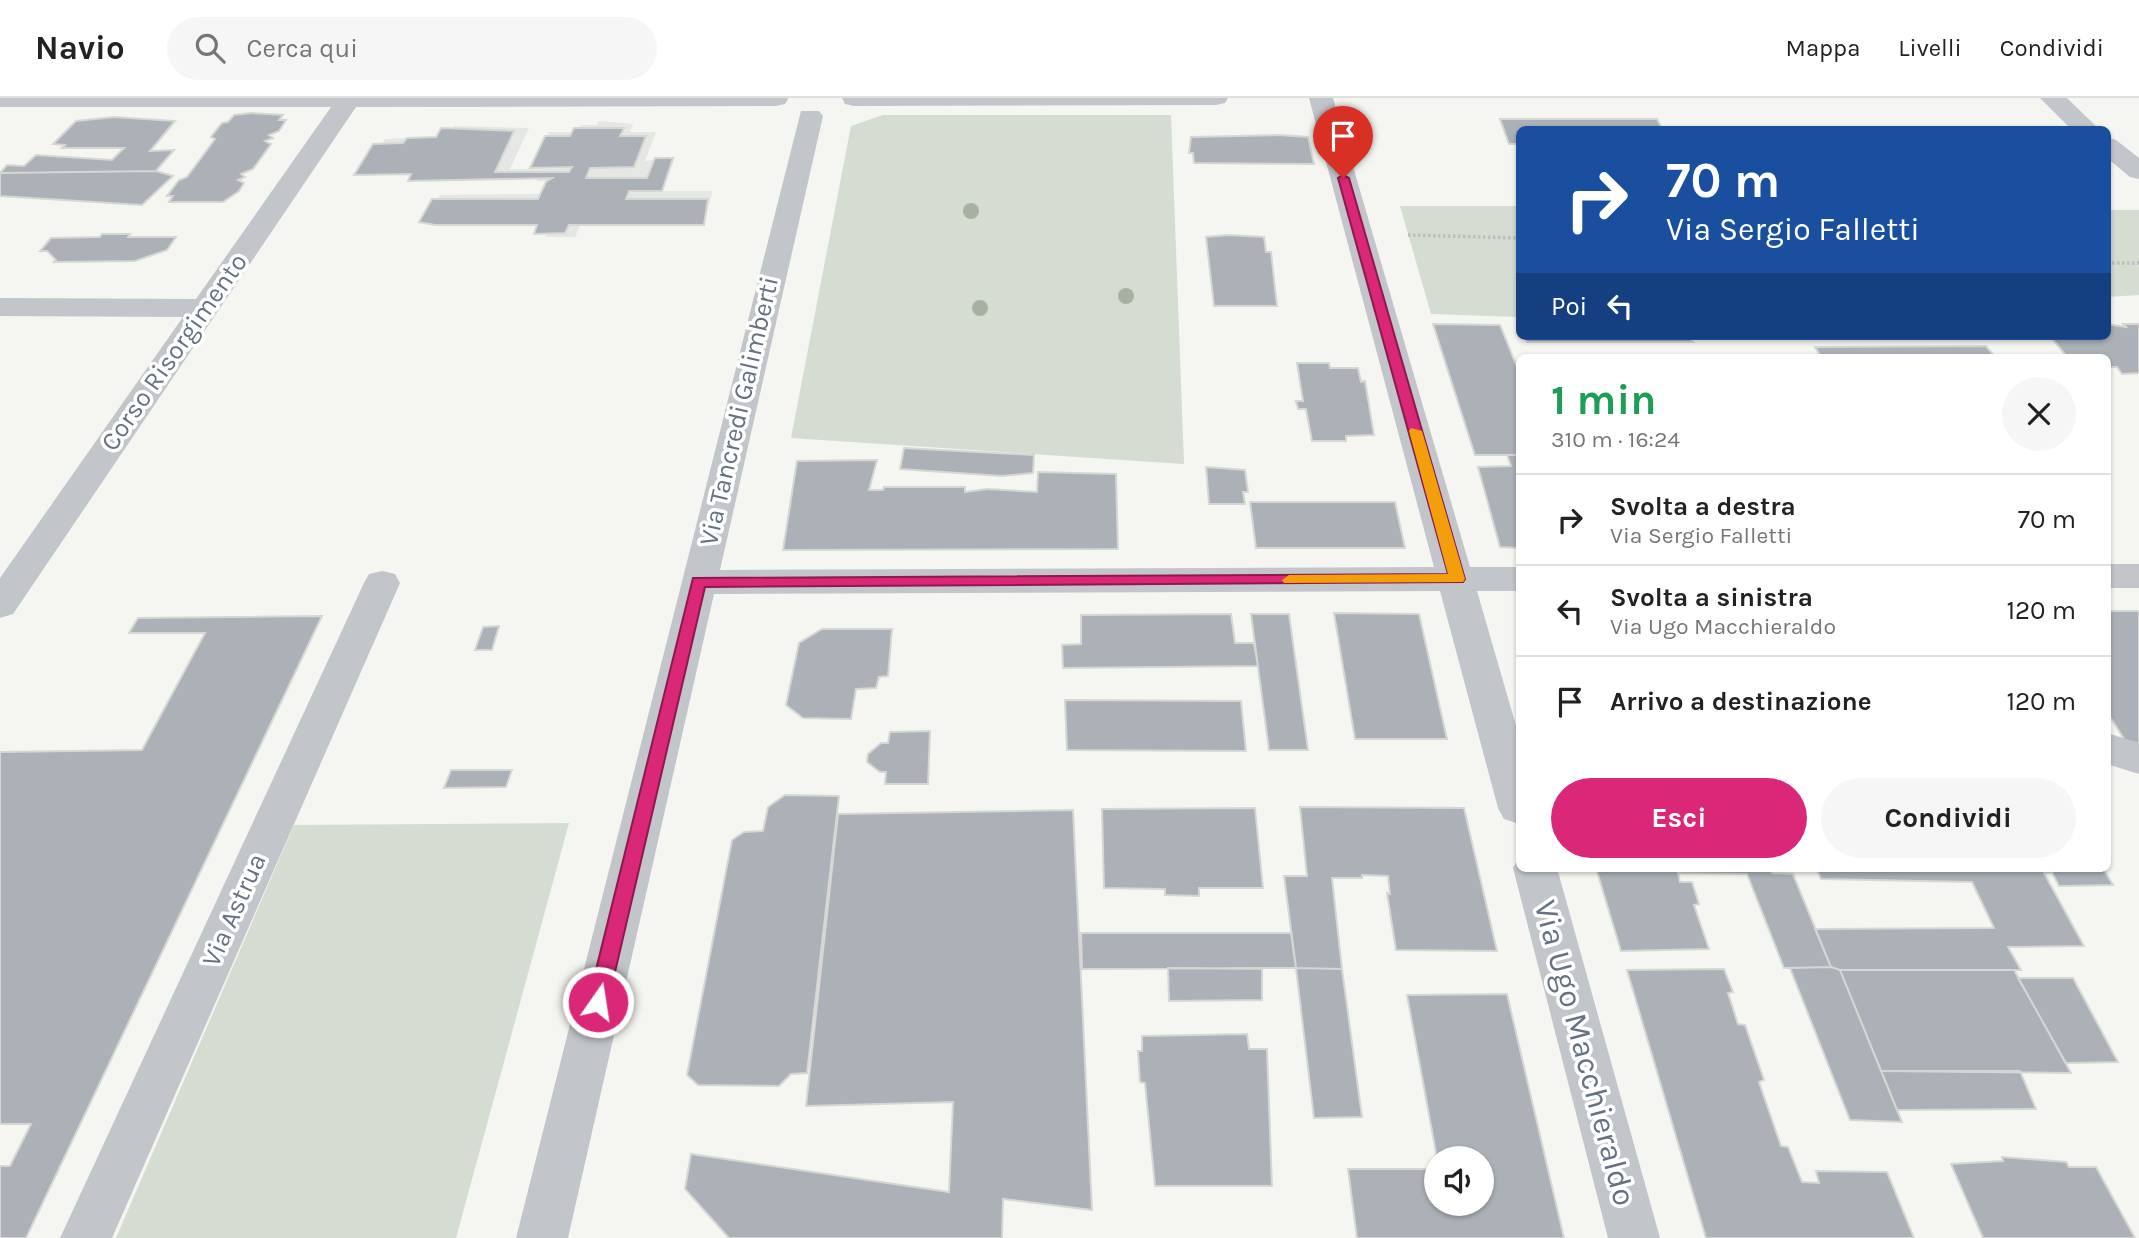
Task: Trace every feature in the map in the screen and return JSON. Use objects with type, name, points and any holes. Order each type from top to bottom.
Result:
[{"type":"street","points":[[0,100],[284,99],[788,104],[838,111],[854,99],[1216,98]]},
{"type":"street","points":[[1321,98],[1516,797]]},
{"type":"street","points":[[2052,98],[2084,126]]},
{"type":"street","name":"Corso Risorgimento","points":[[0,605],[348,100]]},
{"type":"street","name":"Via Tancredi Galimberti","points":[[542,1238],[698,582],[788,104]]},
{"type":"street","points":[[2111,148],[2139,171]]},
{"type":"street","points":[[0,306],[205,308]]},
{"type":"street","points":[[2111,576],[2139,576]]},
{"type":"street","points":[[698,582],[1516,579]]},
{"type":"street","name":"Via Astrua","points":[[86,1238],[382,583]]},
{"type":"street","points":[[2111,749],[2139,759]]},
{"type":"street","name":"Via Ugo Macchieraldo","points":[[1536,872],[1634,1238]]},
{"type":"path","points":[[1408,235],[1516,238]]},
{"type":"path","points":[[2111,263],[2139,263]]},
{"type":"shaded area","points":[[883,115],[1171,115],[1184,464],[791,438],[851,126]]},
{"type":"shaded area","points":[[599,121],[633,124],[630,132],[656,132],[645,161],[675,157],[663,191],[713,191],[705,218],[583,219],[575,237],[546,237],[553,218],[427,219],[440,195],[540,194],[543,189],[549,189],[551,181],[537,181],[538,178],[423,179],[426,173],[364,173],[385,139],[448,136],[454,126],[529,128],[510,169],[558,169],[560,165],[535,164],[549,132],[578,132],[581,125],[597,125]]},
{"type":"shaded area","points":[[1400,206],[1516,206],[1516,317],[1431,314]]},
{"type":"shaded area","points":[[2111,210],[2139,210],[2139,295],[2111,297]]},
{"type":"shaded area","points":[[569,823],[456,1238],[116,1238],[294,825]]},
{"type":"building","points":[[234,115],[283,115],[279,120],[286,120],[279,131],[269,135],[273,138],[265,141],[271,144],[253,169],[241,174],[245,177],[238,180],[244,183],[239,191],[223,202],[169,202],[173,196],[167,196],[179,180],[187,177],[215,139],[211,137],[222,123],[228,122]]},
{"type":"building","points":[[114,117],[175,121],[150,151],[174,150],[156,171],[0,173],[7,165],[24,166],[36,155],[112,160],[124,148],[62,148],[65,145],[53,144],[76,121]]},
{"type":"building","points":[[1500,119],[1657,119],[1661,126],[1516,126],[1516,144],[1509,144]]},
{"type":"building","points":[[441,128],[514,131],[495,172],[569,172],[572,167],[530,168],[545,136],[570,136],[574,128],[624,128],[620,136],[646,136],[634,167],[590,168],[586,178],[647,178],[655,158],[673,158],[662,191],[629,191],[626,199],[708,199],[704,225],[569,225],[565,233],[534,234],[537,225],[435,225],[419,222],[432,199],[538,199],[546,182],[552,178],[408,181],[411,174],[354,175],[373,144],[403,143],[407,138],[436,137]]},
{"type":"building","points":[[1191,137],[1308,137],[1314,164],[1194,163],[1193,153],[1189,153]]},
{"type":"building","points":[[156,171],[173,176],[142,205],[0,196],[0,173]]},
{"type":"building","points":[[102,234],[176,237],[167,250],[135,261],[54,262],[56,260],[47,251],[40,251],[51,238],[100,237]]},
{"type":"building","points":[[1206,237],[1264,237],[1266,252],[1271,252],[1277,306],[1214,306]]},
{"type":"building","points":[[1433,324],[1500,325],[1516,365],[1516,455],[1475,455]]},
{"type":"building","points":[[2123,324],[2139,324],[2139,373],[2122,374],[2117,367],[2111,367],[2111,354],[2065,354],[2053,340],[2111,340],[2111,325],[2126,327]]},
{"type":"building","points":[[1526,340],[1693,342],[1527,342]]},
{"type":"building","points":[[1986,346],[1993,354],[1819,354],[1815,347]]},
{"type":"building","points":[[1297,363],[1329,363],[1330,368],[1358,368],[1361,382],[1365,381],[1374,435],[1346,436],[1346,441],[1312,441],[1306,409],[1298,409],[1296,401],[1303,401]]},
{"type":"building","points":[[904,448],[1034,455],[1033,473],[1002,476],[900,469]]},
{"type":"building","points":[[1507,455],[1516,455],[1516,548],[1500,547],[1478,467],[1511,466]]},
{"type":"building","points":[[877,460],[869,490],[883,490],[884,487],[965,487],[965,492],[987,489],[1037,492],[1038,472],[1116,474],[1118,549],[783,550],[797,461]]},
{"type":"building","points":[[1206,467],[1245,470],[1248,492],[1243,492],[1245,504],[1209,504]]},
{"type":"building","points":[[1250,502],[1395,502],[1405,548],[1256,548]]},
{"type":"building","points":[[2111,611],[2139,611],[2139,743],[2126,742],[2111,718]]},
{"type":"building","points":[[1334,613],[1419,614],[1447,739],[1355,739]]},
{"type":"building","points":[[1231,614],[1235,643],[1254,643],[1258,666],[1063,668],[1062,645],[1081,644],[1081,615]]},
{"type":"building","points":[[1251,614],[1289,614],[1308,750],[1269,750]]},
{"type":"building","points":[[322,616],[26,1238],[0,1238],[0,1166],[10,1166],[31,1124],[0,1124],[0,752],[142,750],[205,633],[129,633],[138,618]]},
{"type":"building","points":[[499,626],[492,650],[475,650],[483,627]]},
{"type":"building","points":[[822,629],[892,629],[888,676],[879,677],[876,688],[856,689],[851,719],[803,718],[786,705],[799,643]]},
{"type":"building","points":[[1065,700],[1241,701],[1246,751],[1067,750]]},
{"type":"building","points":[[930,731],[928,784],[885,784],[886,772],[880,772],[867,762],[868,754],[881,743],[888,743],[890,732]]},
{"type":"building","points":[[451,770],[512,770],[506,787],[444,788]]},
{"type":"building","points":[[785,795],[839,796],[807,1073],[791,1074],[779,1086],[698,1085],[687,1075],[732,840],[744,832],[763,831],[768,807]]},
{"type":"building","points":[[1300,807],[1464,808],[1497,951],[1396,950],[1387,893],[1390,894],[1388,876],[1362,875],[1362,878],[1332,878],[1342,969],[1296,968],[1284,876],[1307,876]]},
{"type":"building","points":[[1255,808],[1263,888],[1199,888],[1199,896],[1165,895],[1165,889],[1104,888],[1102,809]]},
{"type":"building","points":[[1073,810],[1092,1210],[1003,1199],[1002,1238],[729,1238],[685,1189],[691,1154],[949,1192],[953,1102],[806,1106],[838,814]]},
{"type":"building","points":[[1597,872],[1772,872],[1793,874],[1831,967],[1784,968],[1747,874],[1678,873],[1680,882],[1692,882],[1699,904],[1694,905],[1709,949],[1621,951]]},
{"type":"building","points":[[1818,872],[2052,872],[2044,873],[2084,946],[2008,947],[2021,970],[1840,970],[1831,967],[1815,929],[1994,928],[1972,882],[1821,879]]},
{"type":"building","points":[[2052,872],[2105,872],[2113,885],[2059,886]]},
{"type":"building","points":[[1081,933],[1291,933],[1296,968],[1082,969]]},
{"type":"building","points":[[1831,967],[1840,970],[1902,1122],[1850,1120],[1790,968]]},
{"type":"building","points":[[1168,968],[1262,969],[1262,1000],[1169,1001]]},
{"type":"building","points":[[1296,968],[1342,969],[1362,1117],[1314,1118]]},
{"type":"building","points":[[1724,969],[1733,992],[1728,993],[1738,1024],[1745,1025],[1764,1080],[1759,1082],[1781,1146],[1788,1147],[1802,1182],[1819,1183],[1816,1171],[1887,1172],[1914,1238],[1706,1238],[1627,970]]},
{"type":"building","points":[[1840,970],[2014,970],[2071,1073],[1881,1071]]},
{"type":"building","points":[[2018,978],[2073,978],[2118,1062],[2066,1063]]},
{"type":"building","points":[[1507,994],[1564,1238],[1357,1238],[1348,1169],[1424,1169],[1424,1216],[1494,1216],[1494,1146],[1435,1146],[1407,995]]},
{"type":"building","points":[[1247,1034],[1249,1049],[1267,1049],[1272,1186],[1155,1186],[1145,1083],[1140,1082],[1138,1051],[1142,1051],[1142,1036]]},
{"type":"building","points":[[1881,1071],[2020,1071],[2036,1109],[1897,1110]]},
{"type":"building","points":[[2002,1157],[2066,1162],[2069,1167],[2096,1167],[2135,1238],[1983,1238],[1951,1164],[2003,1161]]},
{"type":"slow traffic","points":[[1289,580],[1457,579],[1415,431]]},
{"type":"route","points":[[598,1002],[698,582],[1457,579],[1343,178]]}]
